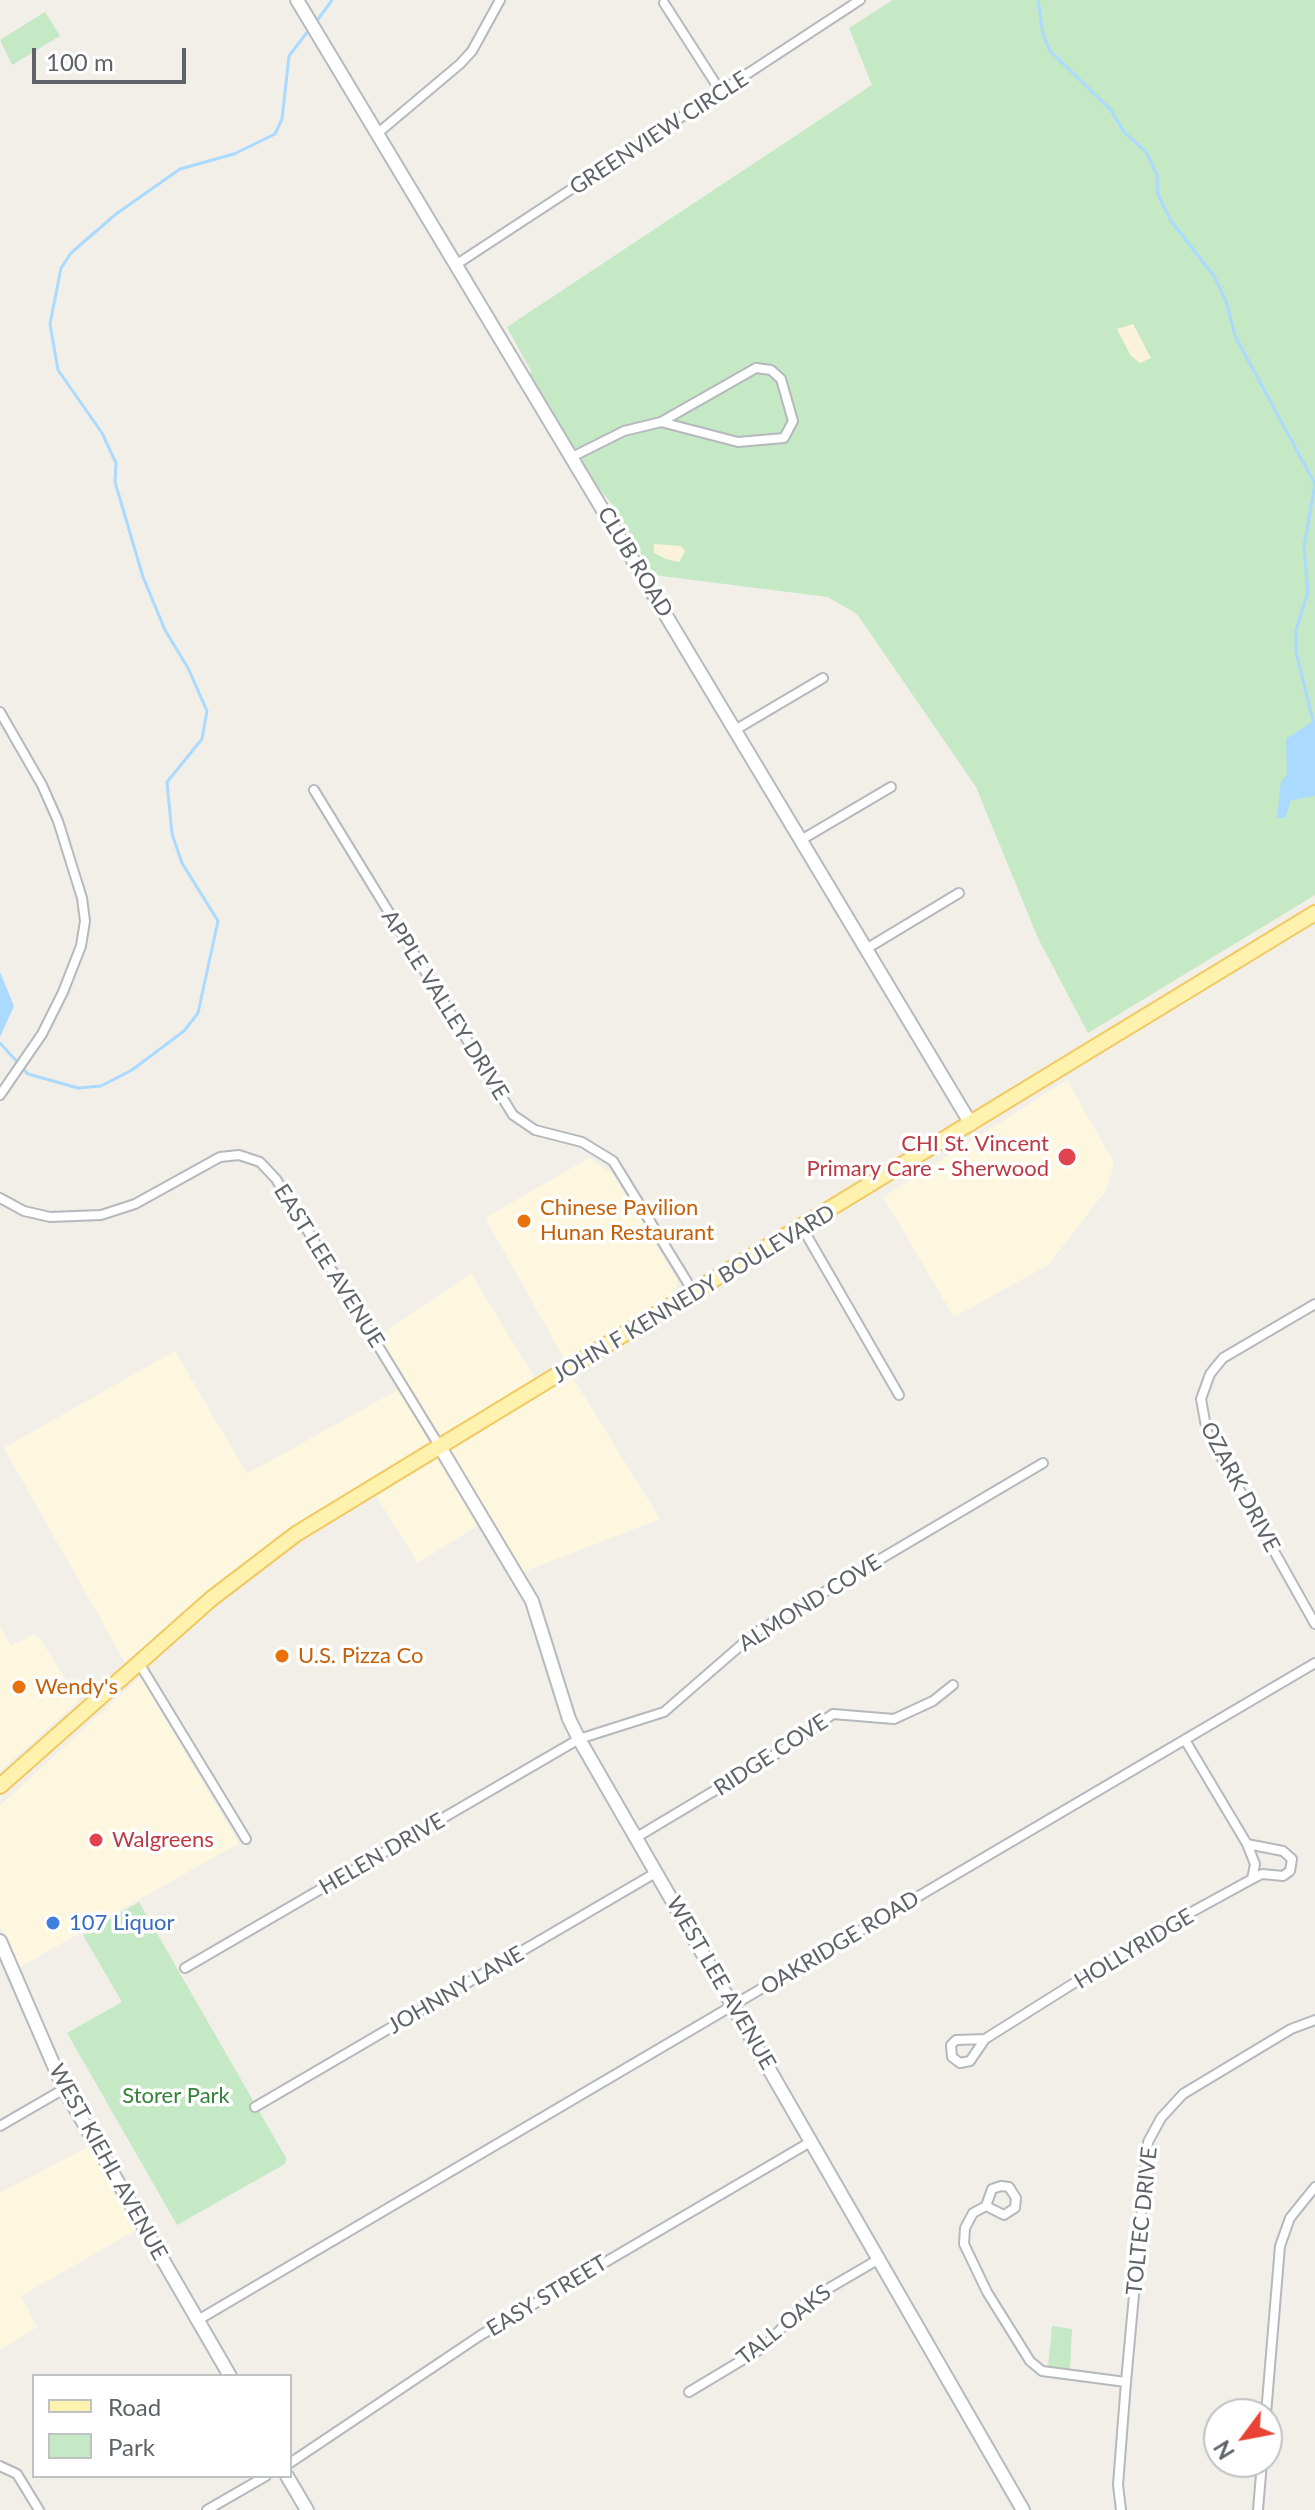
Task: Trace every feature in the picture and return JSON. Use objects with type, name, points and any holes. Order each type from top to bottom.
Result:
[{"type":"main road","name":"JOHN F KENNEDY BOULEVARD","points":[[0,1786],[264,1557],[1315,913]]},
{"type":"street","name":"CLUB ROAD","points":[[297,0],[971,1124]]},
{"type":"street","points":[[378,133],[472,51],[500,0]]},
{"type":"street","name":"GREENVIEW CIRCLE","points":[[457,264],[860,0]]},
{"type":"street","points":[[664,3],[721,92]]},
{"type":"street","points":[[572,457],[624,431],[661,422],[733,380],[763,367],[781,379],[793,421],[784,438],[768,442],[724,440],[661,422]]},
{"type":"street","points":[[735,730],[823,678]]},
{"type":"street","points":[[0,712],[42,785],[58,821],[82,898],[85,921],[76,963],[28,1056],[0,1095]]},
{"type":"street","points":[[801,840],[891,787]]},
{"type":"street","name":"APPLE VALLEY DRIVE","points":[[314,790],[513,1115],[535,1130],[582,1142],[613,1161],[694,1294]]},
{"type":"street","points":[[866,949],[959,893]]},
{"type":"street","name":"EAST LEE AVENUE","points":[[0,1198],[24,1211],[50,1217],[101,1215],[135,1204],[220,1157],[239,1155],[260,1162],[276,1179],[440,1447]]},
{"type":"street","points":[[803,1229],[899,1395]]},
{"type":"street","name":"OZARK DRIVE","points":[[1315,1304],[1223,1358],[1210,1374],[1201,1399],[1207,1432],[1315,1624]]},
{"type":"street","name":"WEST LEE AVENUE","points":[[440,1447],[532,1601],[569,1719],[579,1739],[1023,2510]]},
{"type":"street","name":"ALMOND COVE","points":[[579,1739],[664,1712],[755,1633],[1043,1463]]},
{"type":"street","points":[[139,1663],[246,1839]]},
{"type":"street","name":"OAKRIDGE ROAD","points":[[198,2320],[1315,1663]]},
{"type":"street","name":"RIDGE COVE","points":[[637,1837],[779,1752],[833,1714],[894,1719],[933,1701],[953,1685]]},
{"type":"street","name":"HELEN DRIVE","points":[[185,1968],[579,1739]]},
{"type":"street","points":[[1185,1740],[1247,1844],[1255,1864],[1252,1879]]},
{"type":"street","name":"HOLLYRIDGE","points":[[985,2039],[1157,1931],[1262,1874],[1283,1876],[1290,1871],[1292,1859],[1286,1852],[1247,1844]]},
{"type":"street","name":"JOHNNY LANE","points":[[255,2107],[657,1872]]},
{"type":"street","name":"WEST KIEHL AVENUE","points":[[2,1949],[64,2089],[229,2374]]},
{"type":"street","name":"TOLTEC DRIVE","points":[[1121,2510],[1118,2485],[1126,2382],[1145,2158],[1152,2132],[1183,2094],[1291,2029],[1315,2020]]},
{"type":"street","points":[[0,2126],[64,2089]]},
{"type":"street","name":"EASY STREET","points":[[292,2462],[481,2335],[812,2141]]},
{"type":"street","points":[[1267,2398],[1280,2246],[1290,2218],[1315,2187]]},
{"type":"street","points":[[986,2206],[968,2220],[964,2244],[987,2292],[1030,2361],[1042,2371],[1126,2382]]},
{"type":"street","name":"TALL OAKS","points":[[689,2392],[764,2347],[807,2301],[879,2259]]},
{"type":"street","points":[[0,2466],[17,2474],[39,2510]]},
{"type":"street","points":[[207,2510],[263,2478]]},
{"type":"street","points":[[288,2478],[307,2510]]},
{"type":"street","points":[[1258,2510],[1261,2478]]},
{"type":"shaded area","points":[[1067,1080],[1114,1163],[1107,1189],[1048,1265],[954,1317],[883,1197]]},
{"type":"shaded area","points":[[589,1158],[613,1174],[677,1279],[677,1287],[668,1297],[565,1360],[485,1218]]},
{"type":"shaded area","points":[[471,1274],[540,1386],[568,1370],[660,1519],[518,1574],[485,1521],[418,1563],[372,1489],[296,1534],[130,1671],[4,1448],[175,1351],[247,1474],[403,1387],[374,1339]]},
{"type":"shaded area","points":[[0,1627],[11,1646],[34,1634],[40,1639],[79,1700],[0,1771]]},
{"type":"shaded area","points":[[140,1677],[239,1843],[20,1967],[0,1928],[0,1806]]},
{"type":"shaded area","points":[[94,2144],[143,2226],[21,2296],[37,2327],[0,2350],[0,2193]]},
{"type":"green space","points":[[893,0],[1315,0],[1315,895],[1088,1033],[1038,938],[976,787],[857,614],[828,597],[654,575],[612,504],[572,457],[529,385],[531,371],[507,327],[872,85],[849,28]]},
{"type":"green space","points":[[45,12],[60,36],[12,65],[0,40]]},
{"type":"green space","name":"Storer Park","points":[[139,1902],[286,2158],[285,2164],[177,2225],[67,2033],[122,2002],[83,1935]]},
{"type":"green space","points":[[1052,2326],[1072,2329],[1070,2370],[1048,2368]]},
{"type":"sand","points":[[1133,324],[1151,358],[1140,363],[1131,356],[1117,329]]},
{"type":"sand","points":[[654,544],[681,546],[685,551],[679,562],[654,553]]},
{"type":"water","points":[[1315,720],[1315,796],[1291,800],[1285,818],[1277,818],[1281,782],[1287,774],[1286,739]]},
{"type":"water","points":[[0,972],[14,1006],[0,1037]]},
{"type":"waterway","points":[[316,22],[332,0]]},
{"type":"waterway","points":[[1038,0],[1043,34],[1050,51],[1111,110],[1124,132],[1146,152],[1157,175],[1158,195],[1171,221],[1214,276],[1226,301],[1235,336],[1315,484],[1304,547],[1308,592],[1296,630],[1296,652],[1313,721]]},
{"type":"waterway","points":[[0,1043],[28,1074],[78,1088],[101,1086],[132,1070],[184,1031],[198,1013],[218,921],[182,863],[172,834],[167,782],[202,739],[207,711],[188,668],[165,630],[143,577],[115,482],[116,463],[102,433],[58,370],[50,324],[61,268],[71,253],[116,214],[180,169],[234,154],[275,134],[282,119],[289,56],[311,27]]},
{"type":"place","name":"CHI St. Vincent Primary Care - Sherwood","points":[[1067,1157]]},
{"type":"place","name":"Chinese Pavilion Hunan Restaurant","points":[[524,1221]]},
{"type":"place","name":"U.S. Pizza Co","points":[[282,1656]]},
{"type":"place","name":"Wendy's","points":[[19,1687]]},
{"type":"place","name":"Walgreens","points":[[96,1840]]},
{"type":"place","name":"107 Liquor","points":[[53,1923]]}]
